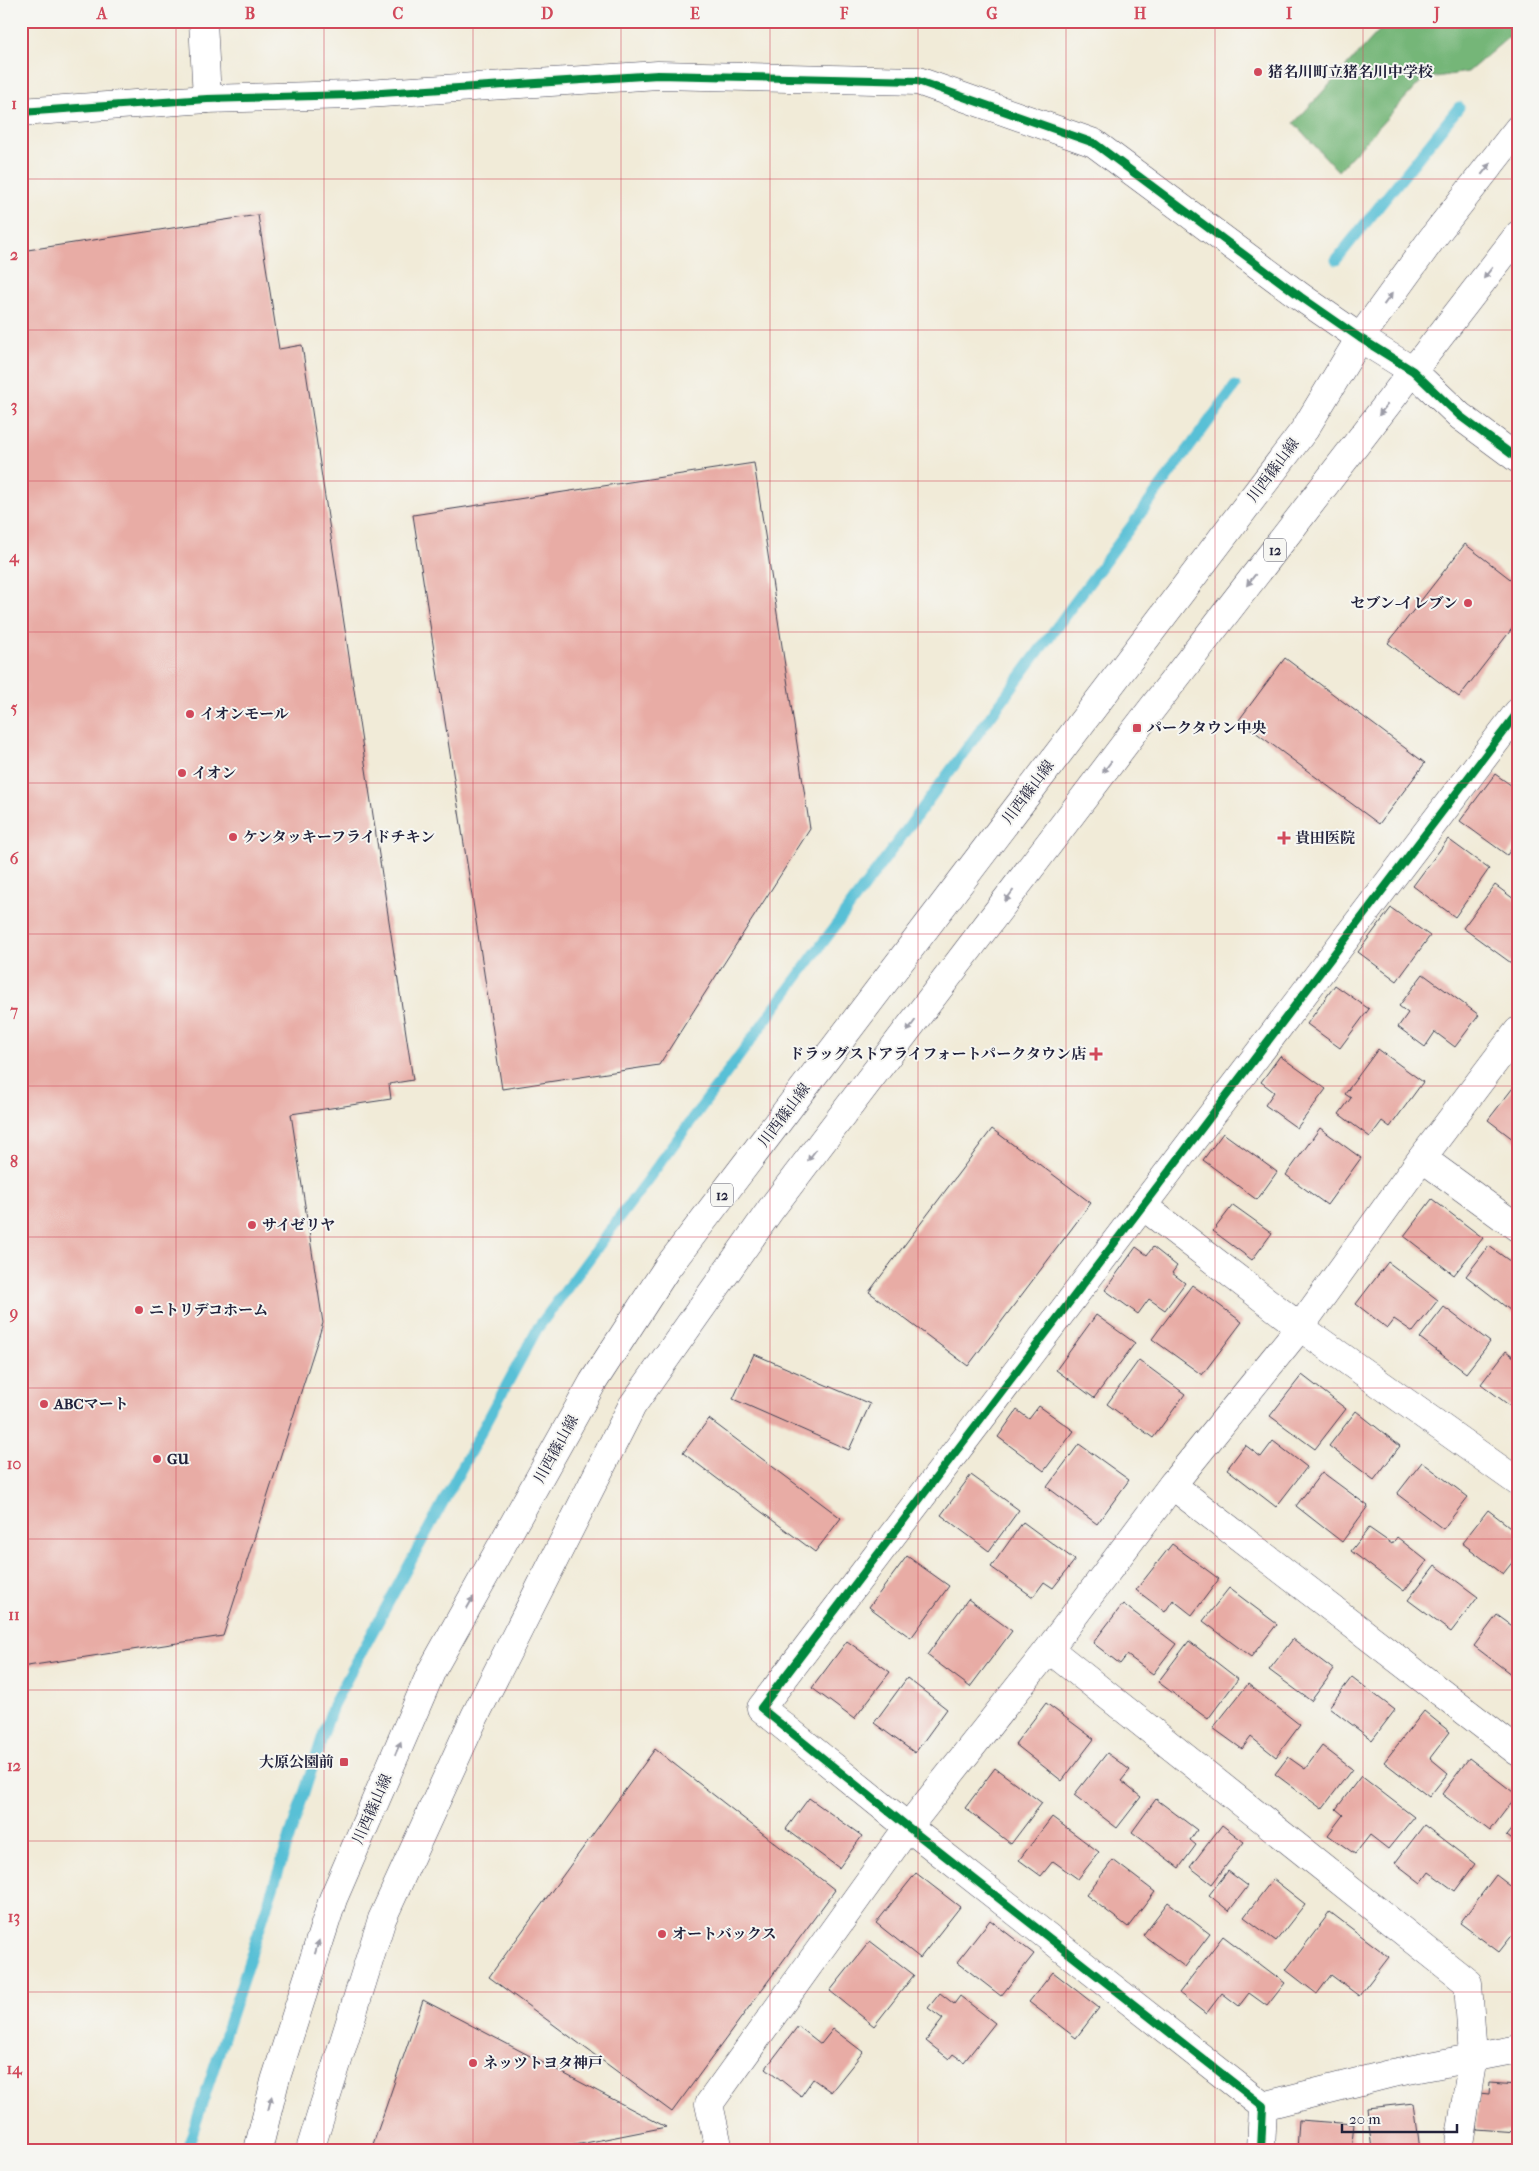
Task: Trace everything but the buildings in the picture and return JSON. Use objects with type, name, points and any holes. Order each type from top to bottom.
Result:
[{"type":"street","points":[[203,21],[207,99]]},
{"type":"street","points":[[21,112],[207,99],[351,95],[658,75],[918,81],[1094,143],[1360,338],[1412,371],[1460,416],[1518,459]]},
{"type":"street","name":"川西篠山線","points":[[258,2150],[275,2081],[333,1898],[432,1670],[592,1382],[667,1268],[1304,429],[1360,338],[1431,240],[1518,129]]},
{"type":"street","name":"12","points":[[310,2150],[382,1919],[474,1716],[632,1406],[771,1209],[1137,728],[1518,235]]},
{"type":"street","points":[[1263,2106],[908,1827],[761,1708],[1518,712]]},
{"type":"street","points":[[719,2150],[709,2104],[908,1827],[1050,1649],[1172,1485],[1300,1327],[1422,1158],[1518,1031]]},
{"type":"street","points":[[1422,1158],[1518,1228]]},
{"type":"street","points":[[1143,1206],[1300,1327],[1518,1482]]},
{"type":"street","points":[[1172,1485],[1518,1752]]},
{"type":"street","points":[[1050,1649],[1468,1983],[1473,2057],[1458,2150]]},
{"type":"street","points":[[1263,2106],[1393,2073],[1518,2049]]},
{"type":"street","points":[[1261,2150],[1263,2106]]},
{"type":"green space","points":[[1388,21],[1518,21],[1518,29],[1468,72],[1423,79],[1338,171],[1294,123]]},
{"type":"waterway","points":[[1336,260],[1459,107]]},
{"type":"waterway","points":[[187,2150],[333,1705],[537,1329],[1235,386]]},
{"type":"cycle path","points":[[21,112],[207,99],[351,95],[658,75],[918,81],[1094,143],[1301,297],[1360,338],[1413,371],[1460,416],[1518,459]]},
{"type":"cycle path","points":[[1261,2150],[1263,2106],[908,1827],[761,1708],[1518,712]]},
{"type":"place","name":"猪名川町立猪名川中学校","points":[[1258,72]]},
{"type":"place","name":"セブン-イレブン","points":[[1468,603]]},
{"type":"place","name":"イオンモール","points":[[190,714]]},
{"type":"place","name":"パークタウン中央","points":[[1137,728]]},
{"type":"place","name":"イオン","points":[[182,773]]},
{"type":"place","name":"ケンタッキーフライドチキン","points":[[233,837]]},
{"type":"place","name":"貴田医院","points":[[1284,838]]},
{"type":"place","name":"ドラッグストアライフォートパークタウン店","points":[[1096,1054]]},
{"type":"place","name":"サイゼリヤ","points":[[252,1225]]},
{"type":"place","name":"ニトリデコホーム","points":[[139,1310]]},
{"type":"place","name":"ABCマート","points":[[44,1404]]},
{"type":"place","name":"GU","points":[[157,1459]]},
{"type":"place","name":"大原公園前","points":[[344,1762]]},
{"type":"place","name":"オートバックス","points":[[662,1934]]},
{"type":"place","name":"ネッツトヨタ神戸","points":[[473,2063]]}]
